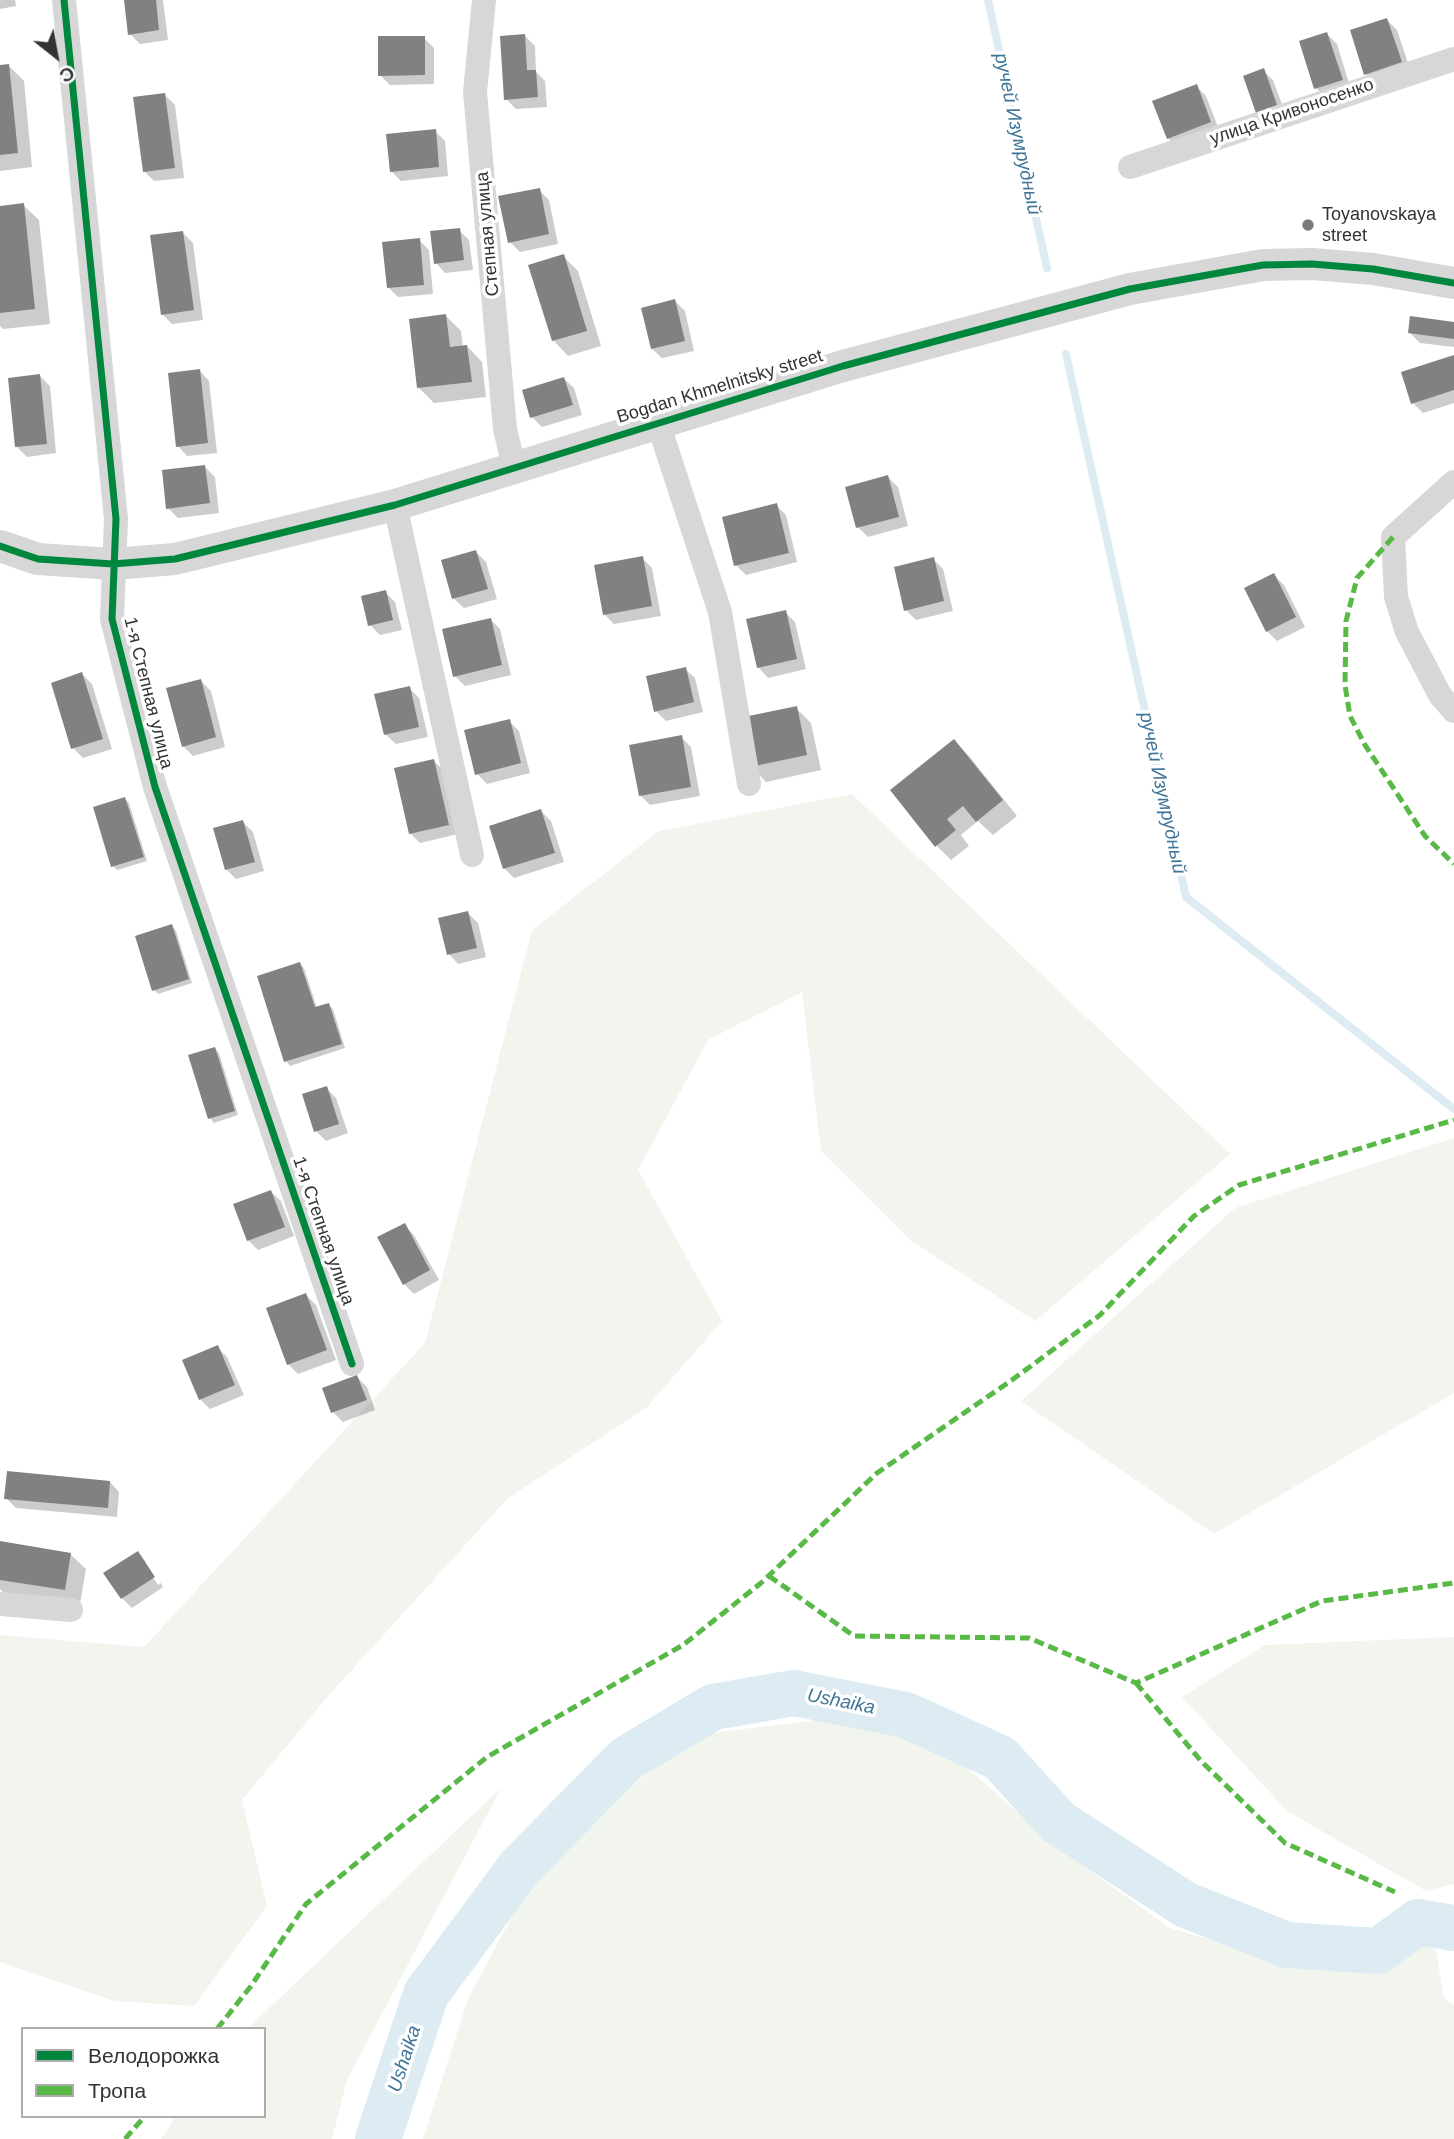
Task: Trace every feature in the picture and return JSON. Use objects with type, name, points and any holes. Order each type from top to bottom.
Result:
[{"type":"street","name":"1-я Степная улица","points":[[64,0],[116,519],[112,619],[155,787],[352,1364]]},
{"type":"street","name":"Степная улица","points":[[484,0],[475,92],[505,429],[514,467]]},
{"type":"street","name":"улица Кривоносенко","points":[[1130,167],[1454,59]]},
{"type":"street","name":"Bogdan Khmelnitsky street","points":[[0,546],[38,559],[113,564],[175,559],[395,505],[842,366],[1130,289],[1263,265],[1312,264],[1373,269],[1454,284]]},
{"type":"street","points":[[658,423],[720,612],[749,784]]},
{"type":"street","points":[[1454,482],[1394,537],[1396,597],[1407,632],[1440,695],[1454,711]]},
{"type":"street","points":[[395,505],[472,855]]},
{"type":"street","points":[[0,1604],[71,1610]]},
{"type":"shaded area","points":[[852,794],[1230,1154],[1035,1321],[910,1240],[821,1151],[802,992],[708,1040],[638,1170],[722,1321],[647,1407],[507,1499],[329,1695],[242,1800],[267,1906],[194,2006],[114,2001],[0,1962],[0,1635],[144,1647],[425,1343],[532,930],[659,831]]},
{"type":"shaded area","points":[[1454,1138],[1454,1393],[1214,1534],[1021,1401],[1235,1208]]},
{"type":"shaded area","points":[[1454,1637],[1454,1884],[1426,1891],[1287,1811],[1182,1697],[1265,1645]]},
{"type":"shaded area","points":[[817,1720],[877,1723],[947,1750],[1057,1847],[1170,1928],[1286,1962],[1369,1973],[1416,1937],[1436,1951],[1444,1998],[1454,2005],[1454,2139],[423,2139],[468,1999],[532,1879],[611,1800],[703,1734]]},
{"type":"shaded area","points":[[501,1788],[347,2080],[332,2139],[161,2139],[175,2118],[266,2118],[266,2027],[249,2027]]},
{"type":"building","points":[[124,0],[156,0],[159,30],[128,35]]},
{"type":"building","points":[[1387,18],[1402,62],[1364,75],[1350,30]]},
{"type":"building","points":[[1327,32],[1343,80],[1314,89],[1299,41]]},
{"type":"building","points":[[525,34],[527,70],[536,70],[538,97],[504,100],[500,36]]},
{"type":"building","points":[[378,36],[425,36],[425,75],[378,76]]},
{"type":"building","points":[[9,64],[18,153],[0,155],[0,65]]},
{"type":"building","points":[[1264,68],[1277,105],[1256,113],[1243,76]]},
{"type":"building","points":[[1197,84],[1211,122],[1167,139],[1152,101]]},
{"type":"building","points":[[165,93],[175,168],[143,172],[133,97]]},
{"type":"building","points":[[436,129],[439,167],[390,172],[386,134]]},
{"type":"building","points":[[540,188],[549,234],[508,243],[498,196]]},
{"type":"building","points":[[24,203],[35,309],[0,313],[0,206]]},
{"type":"building","points":[[460,228],[464,260],[434,264],[430,231]]},
{"type":"building","points":[[183,231],[194,310],[161,315],[150,235]]},
{"type":"building","points":[[420,238],[424,285],[387,288],[382,242]]},
{"type":"building","points":[[564,254],[587,331],[552,341],[528,265]]},
{"type":"building","points":[[675,299],[685,341],[651,349],[641,308]]},
{"type":"building","points":[[446,314],[450,347],[467,345],[472,382],[417,388],[409,319]]},
{"type":"building","points":[[1410,316],[1454,322],[1454,339],[1408,333]]},
{"type":"building","points":[[1454,355],[1454,390],[1411,404],[1401,372]]},
{"type":"building","points":[[200,369],[208,443],[176,447],[168,373]]},
{"type":"building","points":[[40,374],[47,444],[15,447],[8,378]]},
{"type":"building","points":[[564,377],[573,405],[530,418],[522,390]]},
{"type":"building","points":[[205,465],[210,503],[166,509],[162,470]]},
{"type":"building","points":[[888,475],[899,517],[856,528],[845,487]]},
{"type":"building","points":[[777,503],[789,553],[734,566],[722,517]]},
{"type":"building","points":[[476,550],[488,589],[452,599],[441,560]]},
{"type":"building","points":[[643,556],[652,606],[603,615],[594,565]]},
{"type":"building","points":[[934,557],[944,601],[904,611],[894,567]]},
{"type":"building","points":[[1274,573],[1296,617],[1266,632],[1244,588]]},
{"type":"building","points":[[386,590],[393,620],[368,626],[361,596]]},
{"type":"building","points":[[786,610],[797,659],[757,668],[746,619]]},
{"type":"building","points":[[491,618],[502,665],[453,677],[442,629]]},
{"type":"building","points":[[686,667],[694,702],[654,712],[646,676]]},
{"type":"building","points":[[82,672],[103,739],[71,749],[51,683]]},
{"type":"building","points":[[201,679],[216,737],[182,747],[166,688]]},
{"type":"building","points":[[410,686],[419,727],[384,735],[374,694]]},
{"type":"building","points":[[797,706],[807,755],[750,767],[739,718]]},
{"type":"building","points":[[510,719],[521,763],[475,775],[464,730]]},
{"type":"building","points":[[682,735],[691,787],[639,796],[629,745]]},
{"type":"building","points":[[954,739],[1003,800],[976,822],[963,806],[947,819],[956,830],[935,847],[890,790]]},
{"type":"building","points":[[434,759],[449,825],[409,834],[394,768]]},
{"type":"building","points":[[125,797],[144,857],[111,867],[93,807]]},
{"type":"building","points":[[541,809],[555,853],[503,869],[489,826]]},
{"type":"building","points":[[243,820],[255,862],[225,870],[213,828]]},
{"type":"building","points":[[468,911],[477,948],[447,955],[438,918]]},
{"type":"building","points":[[172,924],[189,979],[152,991],[135,936]]},
{"type":"building","points":[[300,962],[315,1007],[329,1003],[342,1044],[284,1062],[257,976]]},
{"type":"building","points":[[215,1047],[235,1111],[208,1119],[188,1055]]},
{"type":"building","points":[[327,1086],[339,1124],[314,1132],[302,1094]]},
{"type":"building","points":[[271,1190],[285,1227],[247,1241],[233,1204]]},
{"type":"building","points":[[405,1223],[430,1270],[403,1285],[377,1237]]},
{"type":"building","points":[[306,1293],[327,1350],[287,1365],[266,1308]]},
{"type":"building","points":[[218,1345],[235,1385],[199,1400],[182,1360]]},
{"type":"building","points":[[357,1375],[367,1400],[331,1413],[322,1388]]},
{"type":"building","points":[[7,1471],[110,1481],[108,1508],[4,1499]]},
{"type":"building","points":[[0,1541],[71,1553],[65,1590],[0,1580]]},
{"type":"building","points":[[138,1551],[155,1577],[121,1599],[103,1573]]},
{"type":"waterway","name":"ручей Изумрудный","points":[[988,0],[1047,268]]},
{"type":"waterway","name":"ручей Изумрудный","points":[[1066,354],[1186,897],[1454,1109]]},
{"type":"waterway","name":"Ushaika","points":[[378,2139],[426,1994],[520,1867],[626,1759],[713,1707],[794,1693],[906,1715],[1000,1758],[1058,1822],[1186,1905],[1287,1945],[1378,1951],[1418,1922],[1454,1928]]},
{"type":"marked path","points":[[1393,537],[1357,578],[1346,621],[1345,685],[1350,716],[1365,745],[1425,836],[1454,864]]},
{"type":"marked path","points":[[219,2027],[251,1986],[306,1904],[487,1757],[683,1645],[761,1583],[877,1473],[1012,1380],[1100,1315],[1194,1216],[1239,1185],[1454,1120]]},
{"type":"marked path","points":[[769,1576],[854,1636],[1029,1638],[1136,1683],[1322,1601],[1454,1583]]},
{"type":"marked path","points":[[1136,1683],[1201,1761],[1285,1843],[1395,1892]]},
{"type":"marked path","points":[[125,2139],[143,2118]]},
{"type":"cycle path","points":[[64,0],[116,519],[112,619],[155,787],[352,1364]]},
{"type":"cycle path","points":[[0,546],[38,559],[113,564],[175,559],[395,505],[843,366],[1130,289],[1263,265],[1312,264],[1373,269],[1454,283]]},
{"type":"place","name":"Toyanovskaya street","points":[[1308,225]]}]
